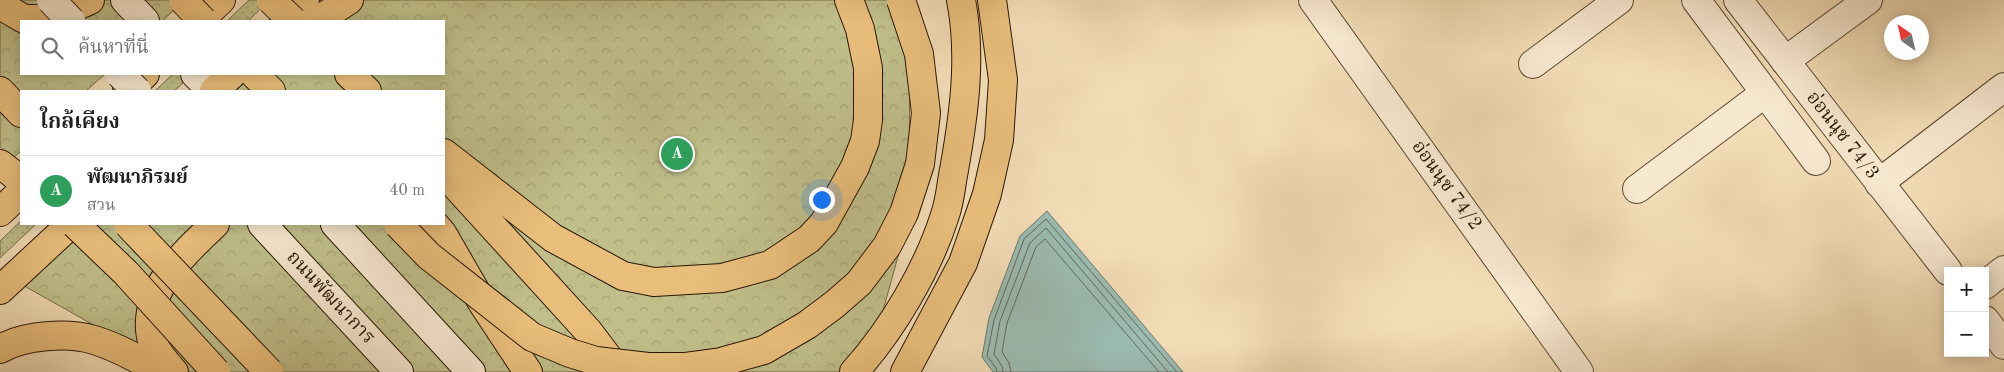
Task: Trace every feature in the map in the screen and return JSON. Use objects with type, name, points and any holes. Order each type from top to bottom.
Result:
[{"type":"main road","points":[[0,5],[24,18],[48,18],[90,0]]},
{"type":"main road","points":[[183,0],[203,20]]},
{"type":"main road","points":[[200,20],[221,0]]},
{"type":"main road","points":[[271,0],[292,20]]},
{"type":"main road","points":[[285,20],[305,0]]},
{"type":"main road","points":[[319,20],[349,0]]},
{"type":"main road","points":[[445,154],[552,238],[623,276],[654,282],[722,278],[770,265],[809,239],[824,223],[855,168],[865,141],[868,120],[868,68],[860,29],[849,0]]},
{"type":"main road","points":[[399,225],[429,256],[532,337],[570,353],[596,361],[648,368],[684,368],[720,362],[764,350],[807,325],[859,283],[887,246],[904,213],[920,164],[926,113],[919,54],[901,0]]},
{"type":"main road","points":[[854,372],[872,352],[920,278],[946,214],[963,122],[966,90],[966,42],[962,0]]},
{"type":"main road","points":[[905,372],[963,263],[987,194],[999,140],[1003,80],[992,0]]},
{"type":"main road","points":[[128,90],[144,75]]},
{"type":"main road","points":[[255,75],[270,90]]},
{"type":"main road","points":[[350,75],[366,90]]},
{"type":"main road","points":[[0,91],[20,112]]},
{"type":"main road","points":[[0,164],[20,179]]},
{"type":"main road","points":[[445,174],[588,330],[620,372]]},
{"type":"main road","points":[[0,212],[20,193]]},
{"type":"main road","points":[[0,290],[71,225]]},
{"type":"main road","points":[[77,225],[126,273],[216,372]]},
{"type":"main road","points":[[129,225],[269,372]]},
{"type":"main road","points":[[174,372],[161,357],[151,337],[151,307],[161,284],[195,243],[214,225]]},
{"type":"main road","points":[[435,225],[442,233],[483,304],[528,372]]},
{"type":"main road","points":[[0,349],[35,337],[66,336],[93,339],[130,354],[160,372]]},
{"type":"street","points":[[51,0],[70,20]]},
{"type":"street","points":[[125,0],[144,20]]},
{"type":"street","name":"อ่อนนุช 74/2","points":[[1312,0],[1579,372]]},
{"type":"street","points":[[1533,64],[1618,0]]},
{"type":"street","points":[[1696,0],[1816,161]]},
{"type":"street","name":"อ่อนนุช 74/3","points":[[1738,0],[1945,267]]},
{"type":"street","points":[[1785,62],[1868,0]]},
{"type":"street","points":[[121,75],[136,90]]},
{"type":"street","points":[[198,75],[224,83]]},
{"type":"street","points":[[1879,183],[2004,87]]},
{"type":"street","points":[[1637,189],[1765,93]]},
{"type":"street","name":"ถนนพัฒนาการ","points":[[263,225],[399,372]]},
{"type":"street","points":[[336,225],[471,372]]},
{"type":"street","points":[[1989,282],[2004,270]]},
{"type":"street","points":[[1989,325],[2004,345]]},
{"type":"green space","points":[[0,0],[185,0],[163,20],[20,20],[20,75],[104,75],[87,90],[20,90],[20,152],[13,158],[0,147]]},
{"type":"green space","points":[[249,0],[270,0],[249,20],[228,20]]},
{"type":"green space","points":[[302,0],[910,0],[909,217],[866,372],[177,372],[12,279],[68,225],[445,225],[445,90],[208,90],[224,75],[445,75],[445,20],[281,20]]},
{"type":"green space","points":[[172,75],[192,75],[175,90],[156,90]]},
{"type":"green space","points":[[20,222],[20,225],[35,225],[0,258],[0,241]]},
{"type":"water","points":[[1047,211],[1183,372],[993,372],[982,357],[989,318],[1020,236]]},
{"type":"place","name":"พัฒนาภิรมย์","points":[[677,154]]}]
